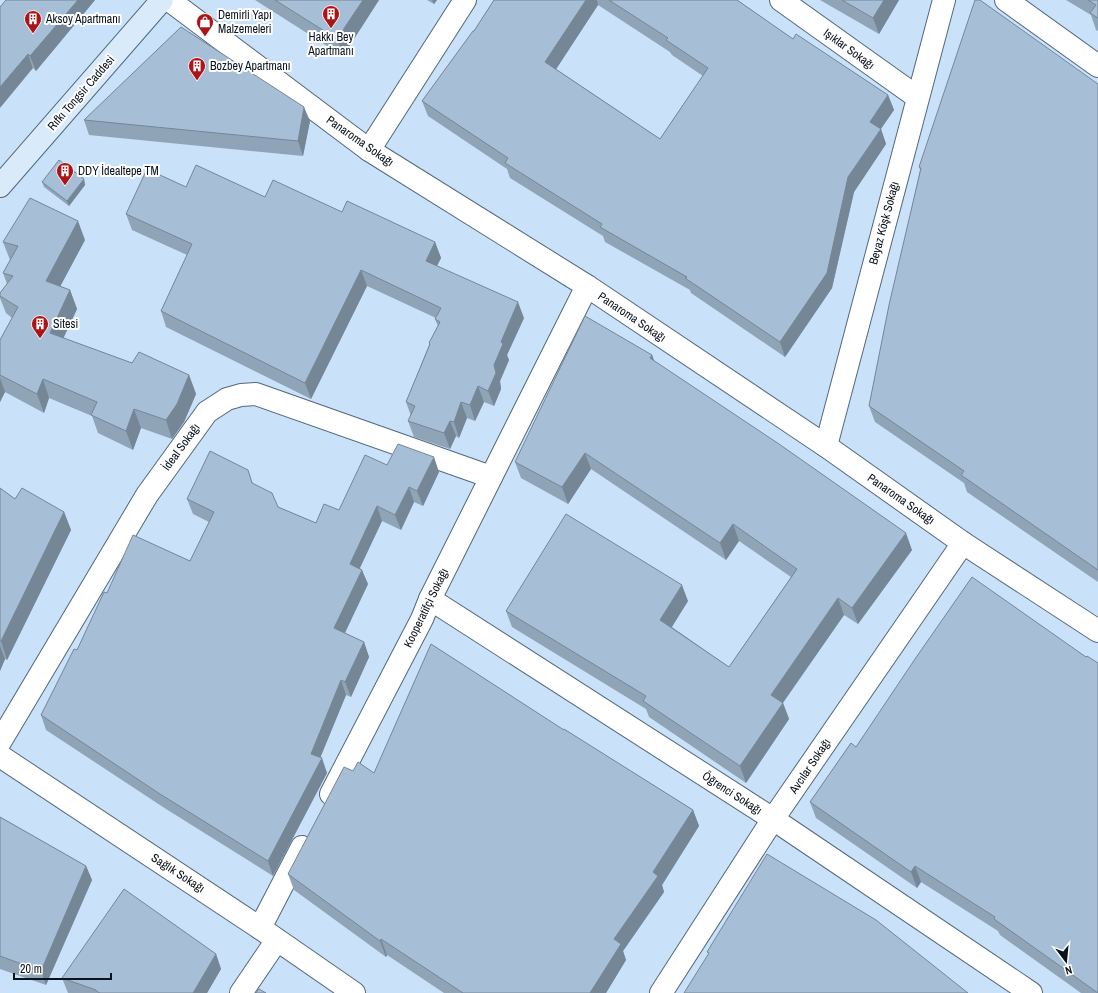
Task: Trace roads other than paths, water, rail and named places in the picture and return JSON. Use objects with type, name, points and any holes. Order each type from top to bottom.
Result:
[{"type":"street","name":"Rıfkı Tongsir Caddesi","points":[[0,186],[162,0]]},
{"type":"street","name":"Panaroma Sokağı","points":[[169,0],[370,150],[587,286],[826,446],[963,543],[1098,631]]},
{"type":"street","points":[[370,150],[464,0]]},
{"type":"street","name":"Işıklar Sokağı","points":[[781,0],[917,97]]},
{"type":"street","name":"Beyaz Köşk Sokağı","points":[[826,446],[917,97],[944,0]]},
{"type":"street","points":[[1006,0],[1098,66]]},
{"type":"street","name":"Kooperatifçi Sokağı","points":[[323,808],[422,619],[430,599],[587,286]]},
{"type":"street","name":"İdeal Sokağı","points":[[0,742],[147,495],[207,412],[227,399],[241,395],[256,394],[491,477]]},
{"type":"street","name":"Avcılar Sokağı","points":[[661,993],[773,819],[963,543]]},
{"type":"street","name":"Öğrenci Sokağı","points":[[430,599],[773,819],[1031,993]]},
{"type":"street","name":"Sağlık Sokağı","points":[[0,756],[269,934],[354,993]]},
{"type":"street","points":[[241,993],[269,934],[312,830]]},
{"type":"place","name":"Hakkı Bey Apartmanı","points":[[331,29]]},
{"type":"place","name":"Aksoy Apartmanı","points":[[33,34]]},
{"type":"place","name":"Demirli Yapı Malzemeleri","points":[[205,37]]},
{"type":"place","name":"Bozbey Apartmanı","points":[[197,81]]},
{"type":"place","name":"DDY İdealtepe TM","points":[[65,186]]},
{"type":"place","name":"Sitesi","points":[[40,339]]}]
